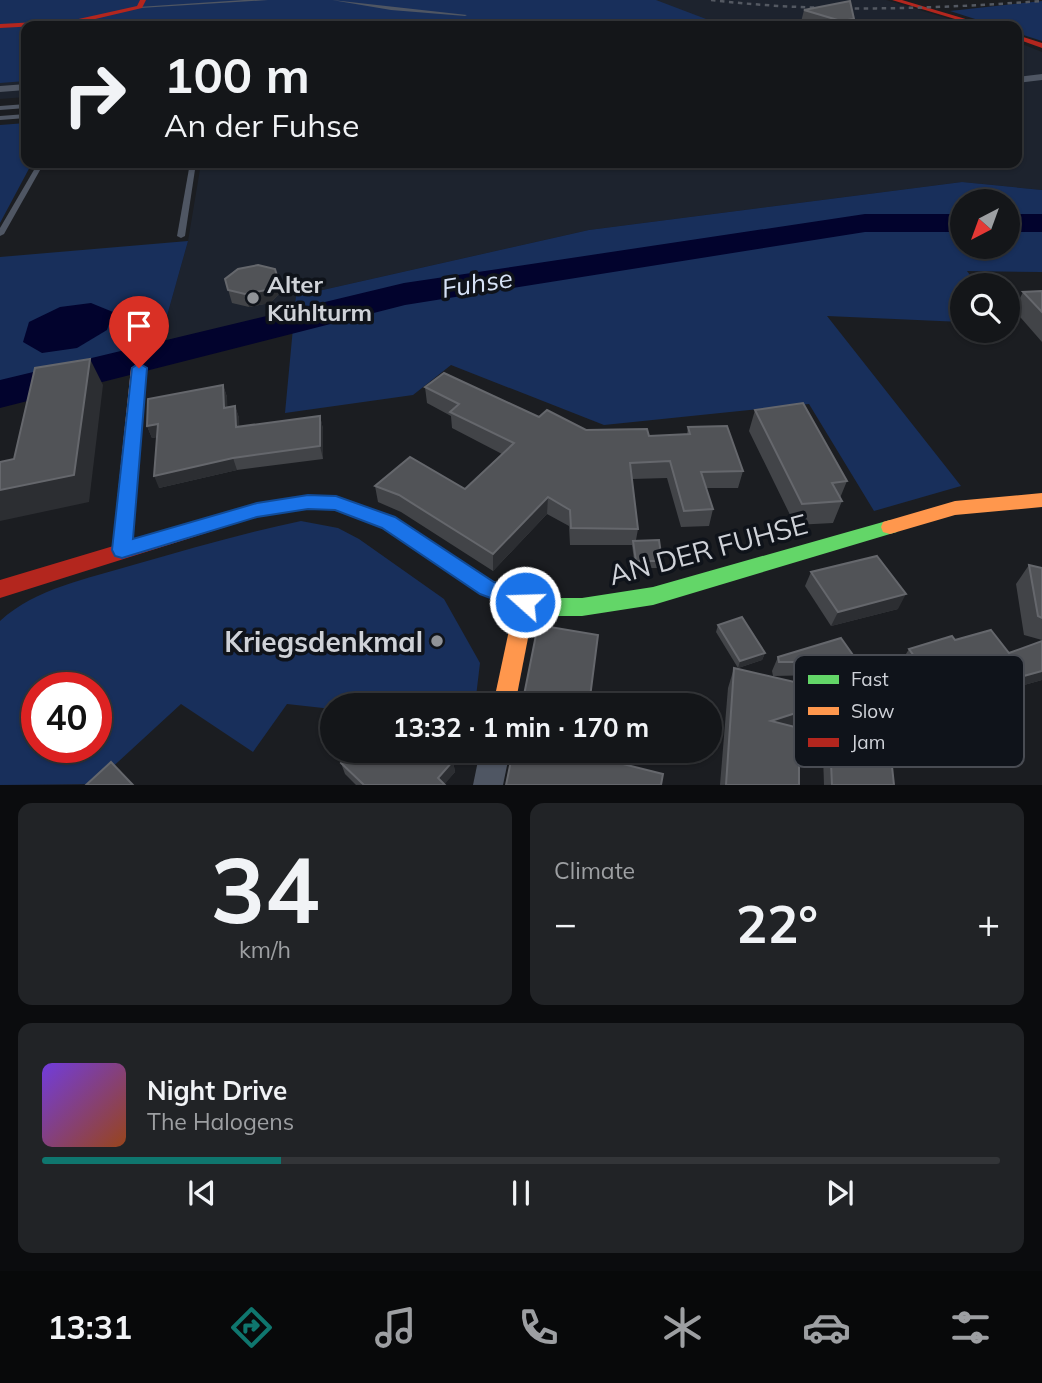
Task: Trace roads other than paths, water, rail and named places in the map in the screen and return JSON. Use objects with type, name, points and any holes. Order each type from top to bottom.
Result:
[{"type":"street","points":[[895,0],[968,21]]},
{"type":"street","points":[[78,21],[142,4]]},
{"type":"street","points":[[0,26],[21,25]]},
{"type":"street","points":[[1022,39],[1042,47]]},
{"type":"street","points":[[1022,79],[1042,77]]},
{"type":"street","points":[[0,89],[21,87]]},
{"type":"street","points":[[122,550],[139,368]]},
{"type":"street","name":"AN DER FUHSE","points":[[0,589],[257,510],[308,502],[336,503],[388,523],[487,588],[546,607],[582,607],[653,596],[955,508],[1042,500]]},
{"type":"street","points":[[506,693],[525,602]]},
{"type":"street","points":[[488,785],[493,763]]},
{"type":"lane","points":[[142,4],[266,0]]},
{"type":"lane","points":[[334,0],[391,9],[466,15]]},
{"type":"lane","points":[[0,108],[21,106]]},
{"type":"lane","points":[[0,118],[21,116]]},
{"type":"lane","points":[[0,234],[38,168]]},
{"type":"lane","points":[[181,236],[193,168]]},
{"type":"waterway","name":"Fuhse","points":[[0,394],[404,294],[865,223],[950,223]]},
{"type":"waterway","name":"Fuhse","points":[[1020,223],[1042,223]]},
{"type":"railway","points":[[711,0],[835,8],[959,6],[1042,1]]},
{"type":"place","name":"Alter Kühlturm","points":[[253,298]]},
{"type":"place","name":"Kriegsdenkmal","points":[[437,641]]}]
